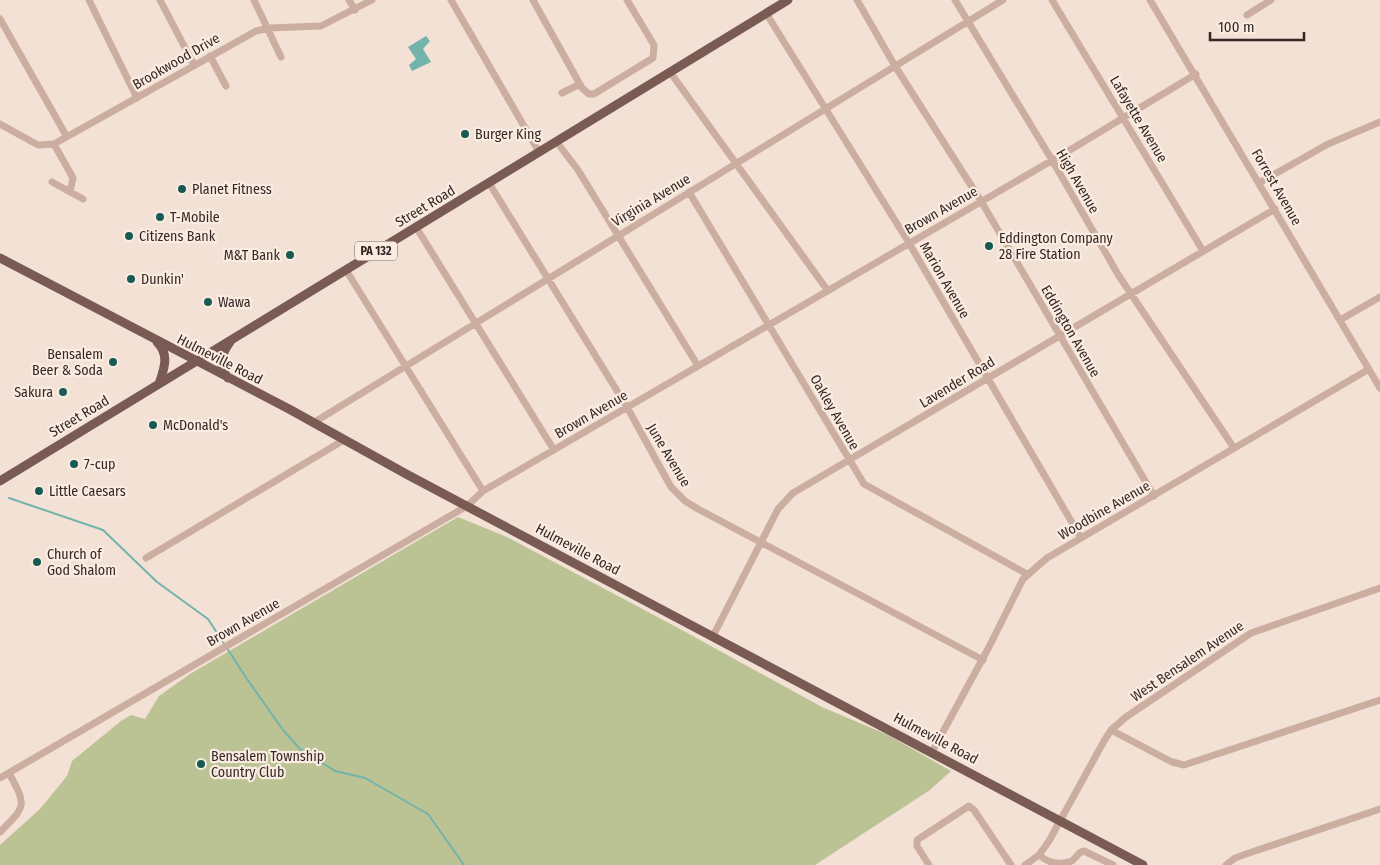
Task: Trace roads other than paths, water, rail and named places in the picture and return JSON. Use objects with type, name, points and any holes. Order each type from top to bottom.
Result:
[{"type":"main road","name":"Street Road","points":[[0,481],[788,0]]},
{"type":"main road","name":"Hulmeville Road","points":[[0,258],[1143,865]]},
{"type":"main road","points":[[155,340],[162,349],[165,360],[158,384]]},
{"type":"main road","points":[[228,378],[223,369],[222,358],[232,340]]},
{"type":"street","points":[[89,0],[137,98]]},
{"type":"street","points":[[160,0],[194,65]]},
{"type":"street","points":[[254,0],[269,28],[281,57]]},
{"type":"street","points":[[349,0],[355,10]]},
{"type":"street","name":"Brookwood Drive","points":[[54,144],[256,31],[269,28],[321,26],[372,0]]},
{"type":"street","points":[[451,0],[539,152]]},
{"type":"street","points":[[533,0],[580,84],[588,94],[594,94],[648,62],[655,52],[654,45],[627,0]]},
{"type":"street","name":"Eddington Avenue","points":[[857,0],[895,66],[981,201],[1154,496]]},
{"type":"street","name":"High Avenue","points":[[955,0],[1052,160],[1106,254],[1234,448]]},
{"type":"street","name":"Virginia Avenue","points":[[313,423],[1003,0]]},
{"type":"street","name":"Lafayette Avenue","points":[[1052,0],[1202,251]]},
{"type":"street","name":"Forrest Avenue","points":[[1150,0],[1196,74],[1380,388]]},
{"type":"street","points":[[1247,15],[1272,0]]},
{"type":"street","name":"Marion Avenue","points":[[766,13],[909,243],[1080,538]]},
{"type":"street","points":[[0,19],[67,137]]},
{"type":"street","points":[[210,56],[226,86]]},
{"type":"street","points":[[670,72],[828,291]]},
{"type":"street","name":"Brown Avenue","points":[[0,778],[467,506],[483,491],[1052,160],[1196,74]]},
{"type":"street","points":[[562,93],[580,84]]},
{"type":"street","points":[[1260,183],[1328,144],[1380,122]]},
{"type":"street","points":[[0,124],[38,145],[54,144],[73,178],[70,192]]},
{"type":"street","points":[[556,141],[578,170],[698,366]]},
{"type":"street","points":[[52,182],[83,199]]},
{"type":"street","name":"June Avenue","points":[[489,183],[546,279],[627,407],[671,487],[679,496],[698,509],[983,660]]},
{"type":"street","name":"Oakley Avenue","points":[[689,192],[770,324],[848,460],[868,488],[1027,574]]},
{"type":"street","name":"Lavender Road","points":[[713,636],[778,509],[788,497],[1275,209]]},
{"type":"street","points":[[416,227],[477,322],[554,450]]},
{"type":"street","points":[[346,270],[483,491]]},
{"type":"street","points":[[1340,320],[1380,297]]},
{"type":"street","name":"Woodbine Avenue","points":[[932,752],[983,660],[1027,574],[1036,565],[1369,369]]},
{"type":"street","points":[[146,558],[344,440]]},
{"type":"street","name":"West Bensalem Avenue","points":[[1025,865],[1039,854],[1061,822],[1112,730],[1126,717],[1250,633],[1380,588]]},
{"type":"street","points":[[1112,730],[1172,762],[1184,765],[1380,700]]},
{"type":"street","points":[[0,832],[20,812],[22,802],[20,794],[8,773]]},
{"type":"street","points":[[929,865],[917,846],[917,840],[969,806],[974,810],[1012,865]]},
{"type":"street","points":[[1226,865],[1235,858],[1380,809]]},
{"type":"street","points":[[1039,854],[1049,863],[1062,864],[1072,861],[1079,852],[1084,851],[1113,865]]},
{"type":"water","points":[[426,36],[430,41],[423,49],[431,62],[412,71],[409,65],[416,59],[408,47]]},
{"type":"waterway","points":[[9,498],[103,530],[157,582],[208,619],[283,730],[300,749],[335,771],[365,778],[428,814],[464,865]]},
{"type":"place","name":"Burger King","points":[[465,134]]},
{"type":"place","name":"Planet Fitness","points":[[182,189]]},
{"type":"place","name":"T-Mobile","points":[[160,217]]},
{"type":"place","name":"Citizens Bank","points":[[129,236]]},
{"type":"place","name":"Eddington Company 28 Fire Station","points":[[989,246]]},
{"type":"place","name":"M&T Bank","points":[[290,255]]},
{"type":"place","name":"Dunkin'","points":[[131,279]]},
{"type":"place","name":"Wawa","points":[[208,302]]},
{"type":"place","name":"Bensalem Beer & Soda","points":[[113,362]]},
{"type":"place","name":"Sakura","points":[[63,392]]},
{"type":"place","name":"McDonald's","points":[[153,425]]},
{"type":"place","name":"7-cup","points":[[74,464]]},
{"type":"place","name":"Little Caesars","points":[[39,491]]},
{"type":"place","name":"Church of God Shalom","points":[[37,562]]},
{"type":"place","name":"Bensalem Township Country Club","points":[[201,764]]}]
